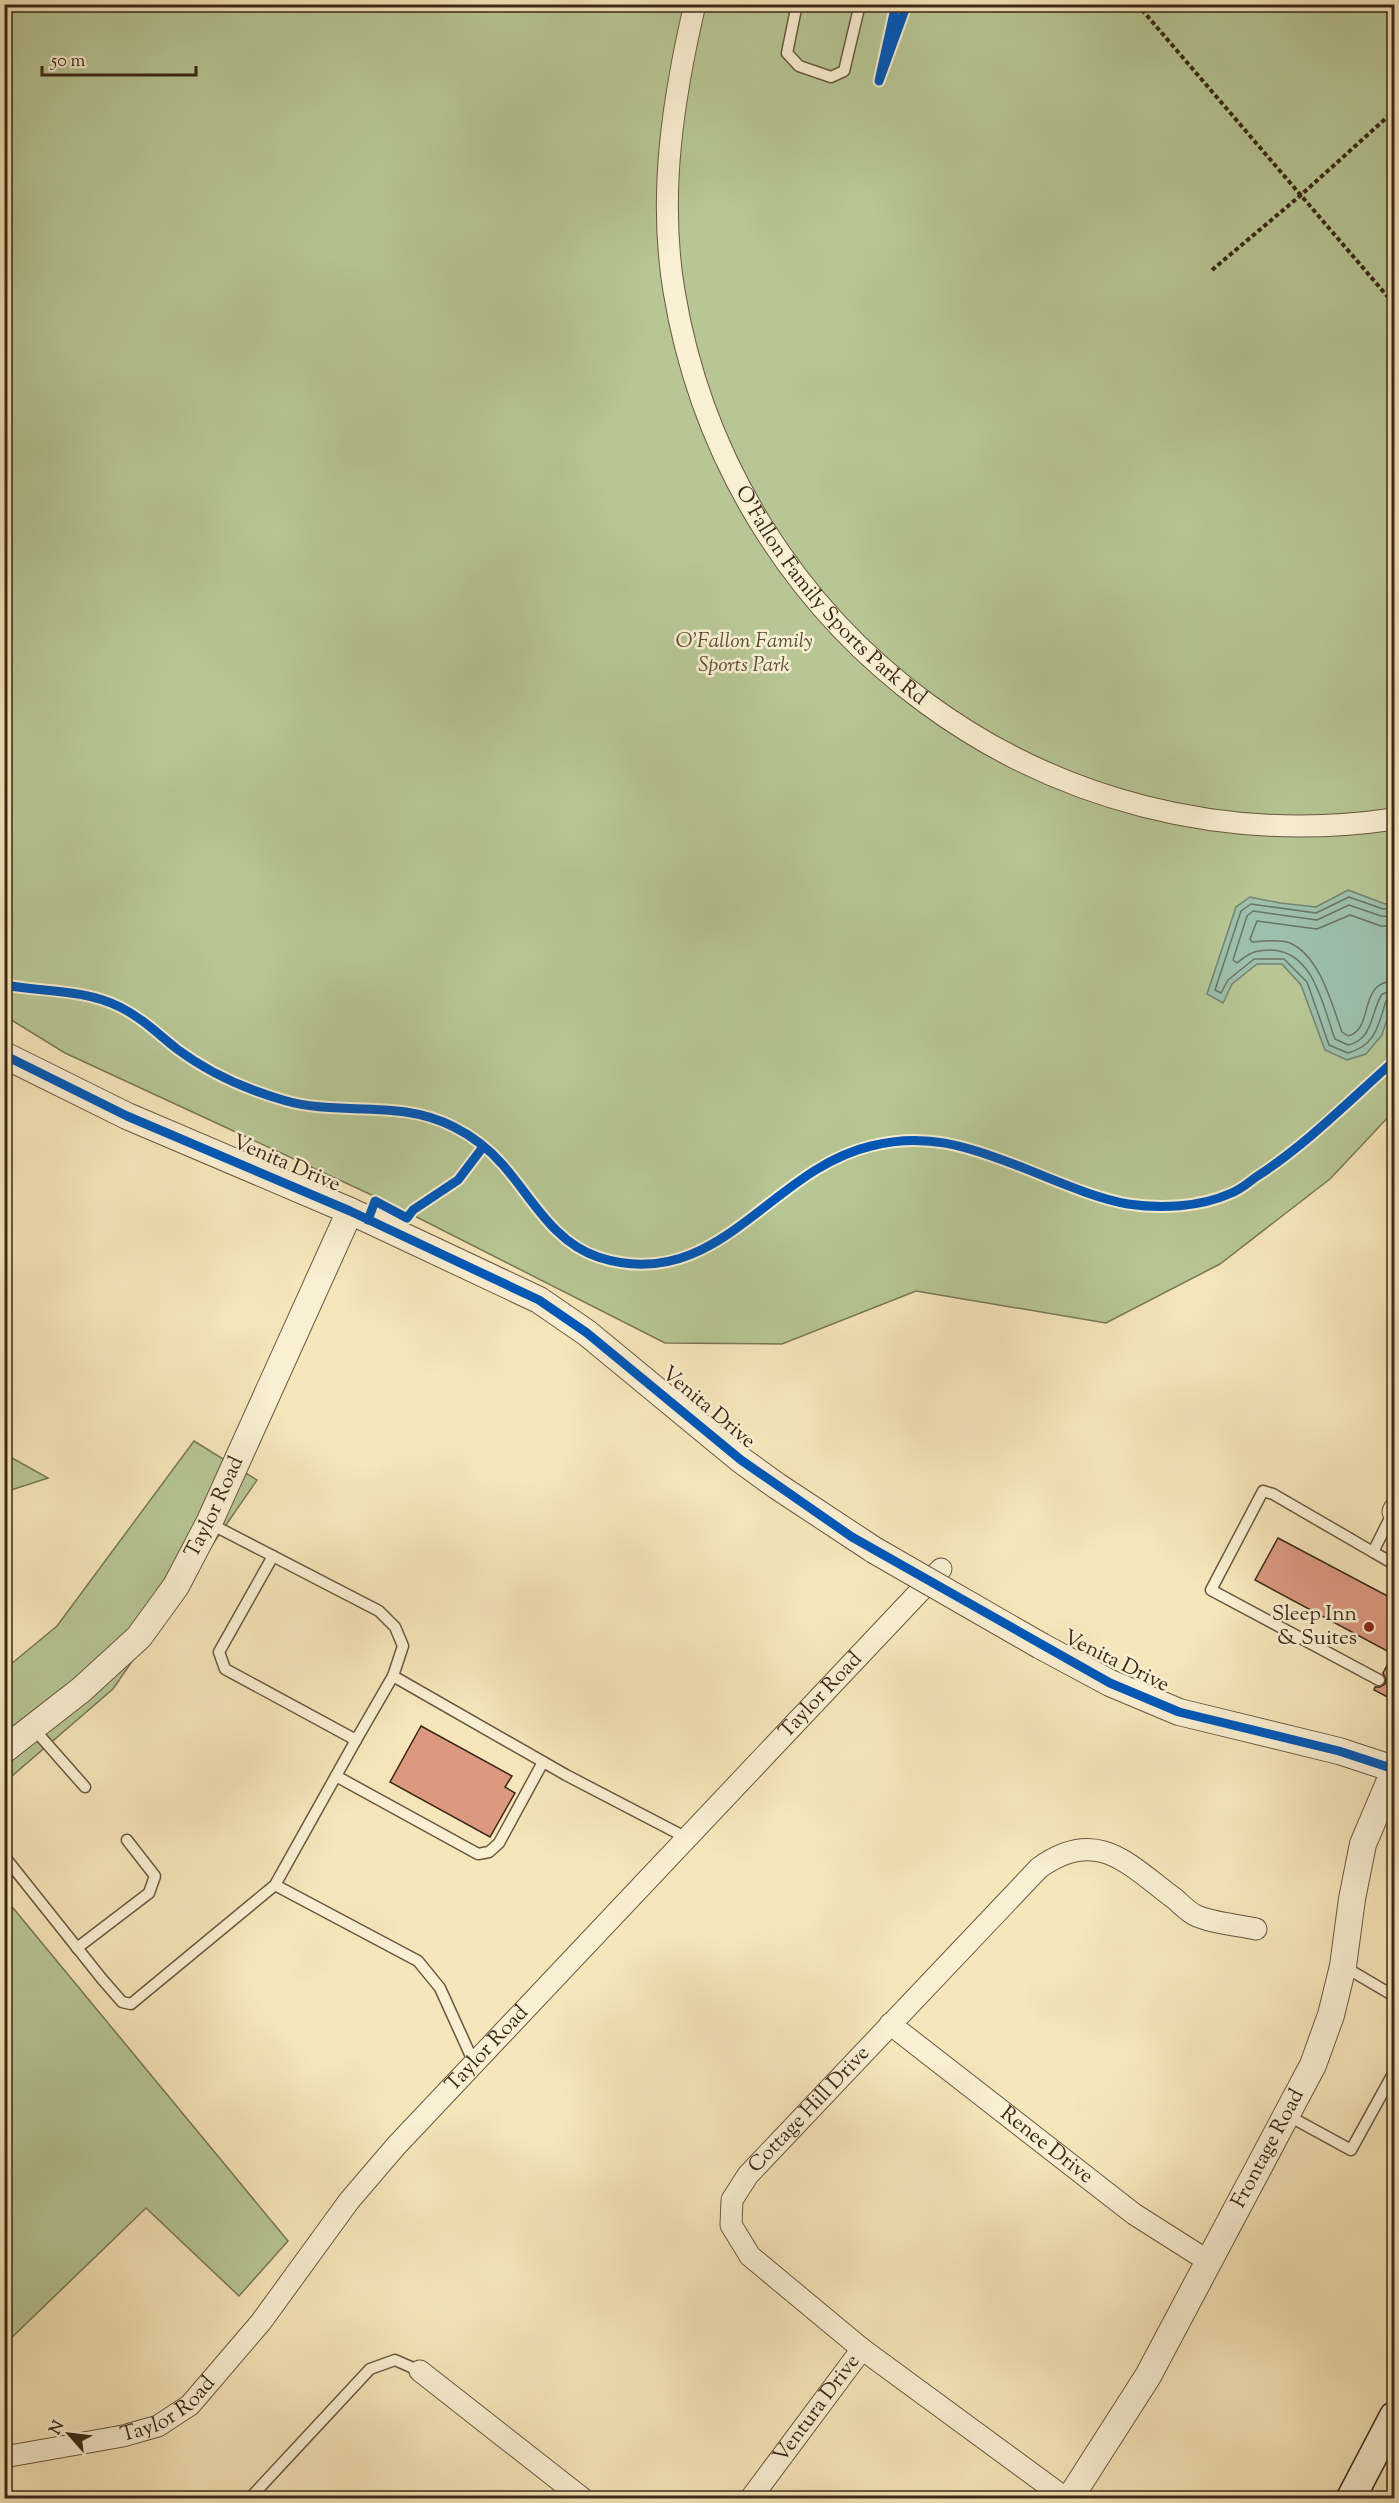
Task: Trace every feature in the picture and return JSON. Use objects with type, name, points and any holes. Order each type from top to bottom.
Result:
[{"type":"main road","points":[[1351,2499],[1395,2416]]},
{"type":"street","name":"O'Fallon Family Sports Park Rd","points":[[695,4],[674,110],[668,169],[668,227],[672,269],[684,339],[706,411],[729,470],[754,515],[820,605],[858,647],[940,715],[1017,759],[1102,795],[1196,819],[1249,825],[1290,827],[1356,825],[1395,819]]},
{"type":"street","name":"Venita Drive","points":[[4,1055],[126,1116],[350,1211],[538,1300],[587,1333],[741,1460],[777,1486],[874,1550],[1110,1683],[1179,1712],[1339,1751],[1395,1770]]},
{"type":"street","name":"Taylor Road","points":[[4,1750],[81,1690],[139,1637],[176,1586],[209,1522],[350,1211]]},
{"type":"street","name":"Taylor Road","points":[[4,2457],[123,2436],[158,2426],[190,2405],[261,2322],[349,2201],[396,2146],[941,1569]]},
{"type":"street","name":"Frontage Road","points":[[1070,2499],[1148,2376],[1313,2065],[1331,2015],[1343,1966],[1352,1899],[1363,1844],[1395,1770]]},
{"type":"street","name":"Cottage Hill Drive","points":[[1065,2499],[862,2349],[750,2256],[731,2225],[732,2200],[748,2175],[890,2024],[1039,1868],[1056,1856],[1077,1849],[1097,1849],[1117,1857],[1197,1916],[1256,1929]]},
{"type":"street","name":"Renee Drive","points":[[890,2024],[1134,2214],[1208,2261]]},
{"type":"street","name":"Ventura Drive","points":[[752,2499],[862,2349]]},
{"type":"street","points":[[420,2371],[582,2499]]},
{"type":"lane","points":[[797,4],[787,53],[799,66],[831,77],[843,71],[860,4]]},
{"type":"lane","points":[[1379,1680],[1210,1590],[1263,1491],[1273,1494],[1395,1564]]},
{"type":"lane","points":[[1373,1552],[1394,1510]]},
{"type":"lane","points":[[4,1857],[122,2002],[131,2004],[275,1885],[393,1676],[403,1646],[395,1627],[379,1611],[209,1522]]},
{"type":"lane","points":[[273,1556],[219,1652],[220,1660],[225,1669],[356,1740]]},
{"type":"lane","points":[[393,1676],[543,1762],[687,1838]]},
{"type":"lane","points":[[33,1728],[85,1787]]},
{"type":"lane","points":[[336,1776],[478,1854],[489,1852],[499,1843],[543,1762]]},
{"type":"lane","points":[[77,1948],[149,1893],[155,1876],[127,1840]]},
{"type":"lane","points":[[275,1885],[418,1961],[440,1988],[474,2063]]},
{"type":"lane","points":[[1343,1966],[1395,1996]]},
{"type":"lane","points":[[1287,2115],[1351,2150],[1395,2072]]},
{"type":"lane","points":[[250,2499],[370,2369],[395,2360],[420,2371]]},
{"type":"path","points":[[1137,4],[1395,304]]},
{"type":"path","points":[[1212,270],[1395,111]]},
{"type":"green space","name":"O'Fallon Family Sports Park","points":[[4,5],[1394,5],[1394,1111],[1330,1179],[1220,1264],[1106,1323],[916,1291],[782,1344],[665,1343],[389,1203],[65,1053],[5,1016]]},
{"type":"green space","points":[[194,1441],[257,1480],[113,1689],[5,1782],[5,1669],[57,1626]]},
{"type":"green space","points":[[5,1454],[48,1478],[5,1492]]},
{"type":"green space","points":[[4,1897],[288,2241],[239,2296],[146,2208],[5,2344]]},
{"type":"water","points":[[1348,890],[1385,904],[1394,903],[1394,998],[1382,1035],[1366,1054],[1347,1060],[1325,1050],[1301,985],[1282,964],[1257,964],[1232,984],[1223,1003],[1207,994],[1236,907],[1250,897],[1316,907]]},
{"type":"building","name":"Sleep Inn & Suites","points":[[1278,1538],[1395,1600],[1395,1701],[1374,1690],[1375,1687],[1385,1684],[1386,1679],[1383,1673],[1393,1654],[1255,1580]]},
{"type":"building","points":[[421,1726],[512,1776],[505,1787],[515,1793],[490,1837],[390,1782]]},
{"type":"cycle path","points":[[896,4],[879,81],[907,4]]},
{"type":"cycle path","points":[[4,985],[78,994],[106,1001],[143,1021],[202,1066],[269,1096],[304,1105],[412,1113],[433,1118],[454,1127],[474,1139],[498,1159],[544,1218],[568,1241],[598,1257],[640,1264],[677,1259],[710,1245],[741,1225],[802,1179],[835,1159],[871,1146],[891,1142],[928,1141],[962,1147],[1086,1192],[1128,1204],[1166,1206],[1205,1202],[1236,1191],[1292,1151],[1394,1061]]},
{"type":"cycle path","points":[[4,1055],[127,1116],[350,1211],[539,1300],[587,1333],[741,1460],[852,1537],[1110,1683],[1179,1712],[1339,1751],[1394,1769]]},
{"type":"cycle path","points":[[368,1220],[375,1201],[407,1218],[413,1210],[458,1180],[483,1147]]},
{"type":"place","name":"Sleep Inn & Suites","points":[[1369,1627]]}]
